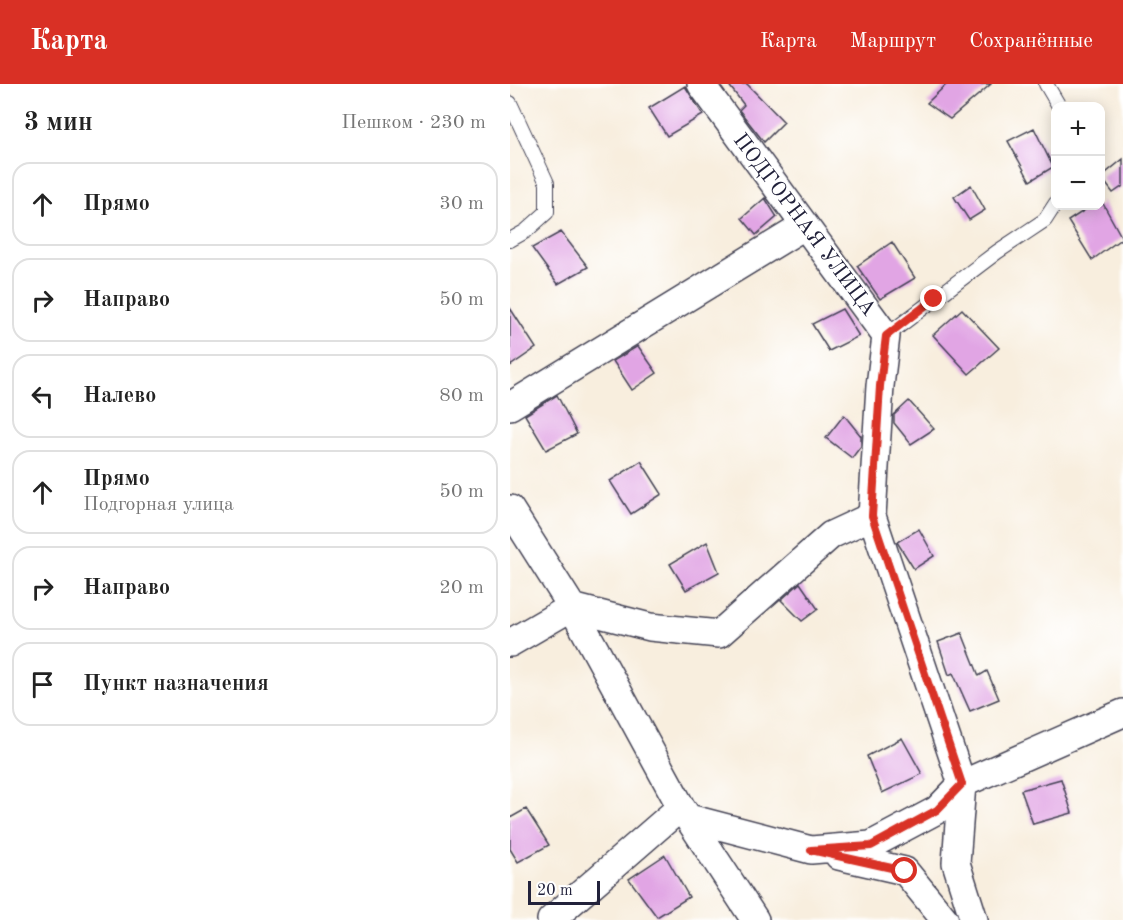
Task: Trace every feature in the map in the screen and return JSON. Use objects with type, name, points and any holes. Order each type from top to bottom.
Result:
[{"type":"street","name":"ПОДГОРНАЯ УЛИЦА","points":[[701,84],[886,336],[880,386],[872,516]]},
{"type":"street","points":[[510,406],[804,226]]},
{"type":"street","points":[[510,509],[572,607],[685,813],[755,920]]},
{"type":"street","points":[[510,643],[572,607],[650,627],[719,634],[831,535],[872,516],[962,784],[956,862],[974,920]]},
{"type":"street","points":[[811,850],[871,846],[937,810],[962,784],[1123,713]]},
{"type":"street","points":[[685,813],[811,850],[905,871],[945,920]]},
{"type":"street","points":[[551,920],[685,813]]},
{"type":"lane","points":[[1046,84],[1057,102]]},
{"type":"lane","points":[[510,103],[547,183],[547,212],[526,231],[510,240]]},
{"type":"lane","points":[[886,336],[997,252],[1045,220],[1051,210]]},
{"type":"building","points":[[728,84],[747,84],[784,122],[764,142],[739,110],[744,105]]},
{"type":"building","points":[[947,84],[991,84],[950,119],[927,103]]},
{"type":"building","points":[[685,86],[703,115],[667,136],[649,108]]},
{"type":"building","points":[[1034,128],[1051,163],[1051,168],[1030,181],[1008,141]]},
{"type":"building","points":[[1123,159],[1123,186],[1113,193],[1105,182],[1105,174]]},
{"type":"building","points":[[971,185],[985,210],[969,220],[954,197]]},
{"type":"building","points":[[765,198],[777,217],[756,235],[742,218]]},
{"type":"building","points":[[1105,207],[1122,238],[1092,260],[1068,221],[1085,210],[1105,210]]},
{"type":"building","points":[[561,232],[588,267],[558,284],[532,248]]},
{"type":"building","points":[[892,242],[915,278],[880,299],[857,266]]},
{"type":"building","points":[[510,308],[536,348],[510,366]]},
{"type":"building","points":[[842,309],[859,336],[829,351],[812,324]]},
{"type":"building","points":[[962,309],[999,348],[969,374],[933,335]]},
{"type":"building","points":[[638,346],[657,373],[632,390],[613,361]]},
{"type":"building","points":[[557,395],[577,434],[546,450],[525,415]]},
{"type":"building","points":[[909,401],[934,429],[911,444],[894,423],[894,415]]},
{"type":"building","points":[[844,415],[861,436],[861,446],[852,458],[826,438]]},
{"type":"building","points":[[641,461],[662,494],[631,514],[610,481]]},
{"type":"building","points":[[919,529],[934,556],[914,569],[897,542]]},
{"type":"building","points":[[707,542],[719,572],[686,590],[670,564]]},
{"type":"building","points":[[800,583],[818,609],[802,621],[781,600]]},
{"type":"building","points":[[962,633],[979,676],[987,671],[999,699],[970,711],[953,673],[949,675],[938,642]]},
{"type":"building","points":[[902,738],[922,774],[882,793],[867,756]]},
{"type":"building","points":[[1061,779],[1072,813],[1033,824],[1021,790]]},
{"type":"building","points":[[526,809],[549,845],[518,862],[510,849],[510,818]]},
{"type":"building","points":[[665,855],[689,897],[657,917],[629,879]]},
{"type":"route","points":[[905,871],[811,850],[871,846],[937,810],[962,784],[933,691],[872,516],[880,386],[886,336],[934,299]]}]
